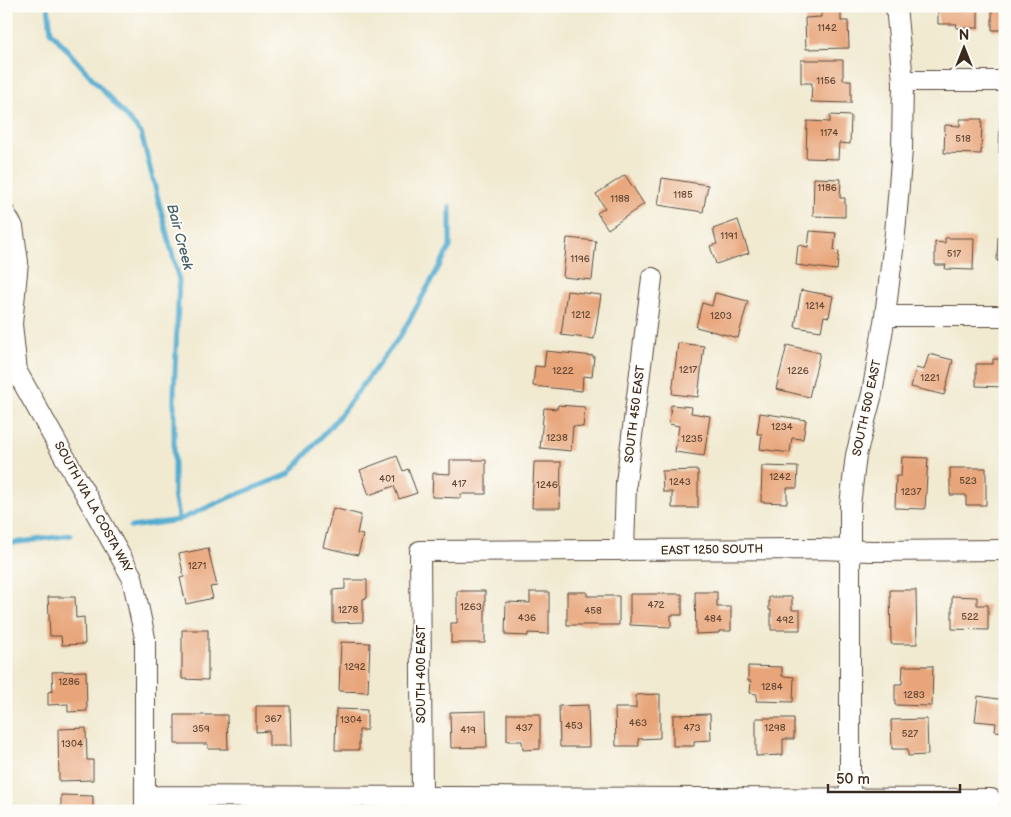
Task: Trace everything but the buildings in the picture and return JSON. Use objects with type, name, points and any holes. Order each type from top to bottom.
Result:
[{"type":"street","name":"SOUTH 500 EAST","points":[[850,804],[850,505],[856,455],[872,394],[886,316],[897,215],[902,150],[903,81],[896,6]]},
{"type":"street","points":[[903,81],[1005,81]]},
{"type":"street","name":"SOUTH VIA LA COSTA WAY","points":[[6,215],[13,228],[18,262],[12,324],[12,374],[132,577],[145,638],[145,804]]},
{"type":"street","name":"SOUTH 450 EAST","points":[[624,551],[626,483],[652,278]]},
{"type":"street","points":[[886,316],[1005,316]]},
{"type":"street","name":"EAST 1250 SOUTH","points":[[420,551],[1005,550]]},
{"type":"street","name":"SOUTH 400 EAST","points":[[420,551],[422,797]]},
{"type":"street","points":[[145,804],[422,797],[850,804],[991,799]]},
{"type":"waterway","name":"Bair Creek","points":[[48,6],[51,32],[141,133],[179,280],[174,394],[174,495],[179,520],[131,527]]},
{"type":"waterway","points":[[179,520],[289,474],[337,419],[401,335],[450,247],[450,207]]},
{"type":"waterway","name":"Bair Creek","points":[[6,544],[71,535]]}]
